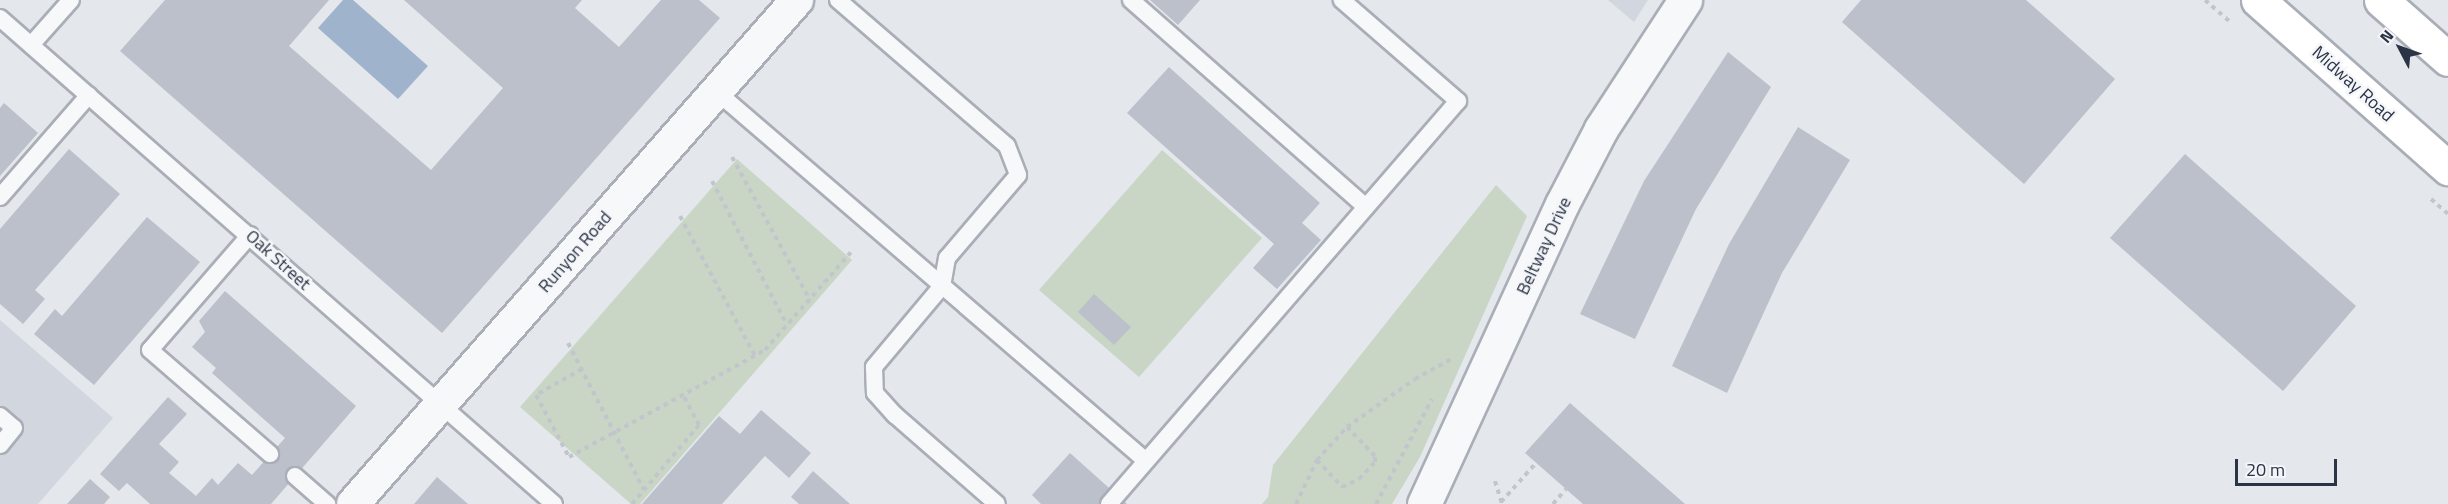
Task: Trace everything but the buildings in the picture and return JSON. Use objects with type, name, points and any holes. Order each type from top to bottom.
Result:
[{"type":"main road","name":"Midway Road","points":[[2258,0],[2448,168]]},
{"type":"main road","points":[[2381,0],[2448,59]]},
{"type":"street","name":"Runyon Road","points":[[353,504],[797,0]]},
{"type":"street","name":"Beltway Drive","points":[[1424,504],[1567,195],[1601,129],[1685,0]]},
{"type":"lane","points":[[31,45],[71,0]]},
{"type":"lane","points":[[838,0],[1007,146],[1018,175],[947,258],[942,285],[874,367],[875,393],[895,415],[997,504]]},
{"type":"lane","points":[[1131,0],[1365,206]]},
{"type":"lane","points":[[1109,504],[1458,101],[1342,0]]},
{"type":"lane","name":"Oak Street","points":[[0,18],[554,504]]},
{"type":"lane","points":[[717,92],[1145,460]]},
{"type":"lane","points":[[0,197],[89,95]]},
{"type":"lane","points":[[250,235],[150,350],[270,454]]},
{"type":"lane","points":[[0,416],[14,428],[0,445]]},
{"type":"lane","points":[[295,476],[327,504]]},
{"type":"path","points":[[732,157],[810,300]]},
{"type":"path","points":[[712,181],[787,325]]},
{"type":"path","points":[[680,216],[755,356]]},
{"type":"path","points":[[582,369],[536,395],[569,458],[755,356],[787,325],[851,252]]},
{"type":"path","points":[[568,343],[644,490]]},
{"type":"path","points":[[1296,504],[1317,460],[1347,427],[1415,379],[1456,356]]},
{"type":"path","points":[[1376,504],[1436,391]]},
{"type":"path","points":[[632,504],[699,425],[683,395]]},
{"type":"path","points":[[1317,460],[1342,487],[1359,479],[1375,462],[1375,456],[1347,427]]},
{"type":"path","points":[[1501,503],[1536,463]]},
{"type":"path","points":[[1495,481],[1501,503]]},
{"type":"path","points":[[1553,504],[1566,489]]},
{"type":"shaded area","points":[[1608,0],[1648,0],[1634,22]]},
{"type":"shaded area","points":[[0,320],[113,418],[38,504],[0,504]]},
{"type":"green space","points":[[1162,150],[1262,238],[1139,377],[1039,290]]},
{"type":"green space","points":[[737,159],[852,260],[640,504],[631,504],[520,407]]},
{"type":"green space","points":[[1496,185],[1527,216],[1420,457],[1392,504],[1262,504],[1268,497],[1273,465]]},
{"type":"water","points":[[343,0],[353,0],[428,66],[398,99],[318,28]]}]
